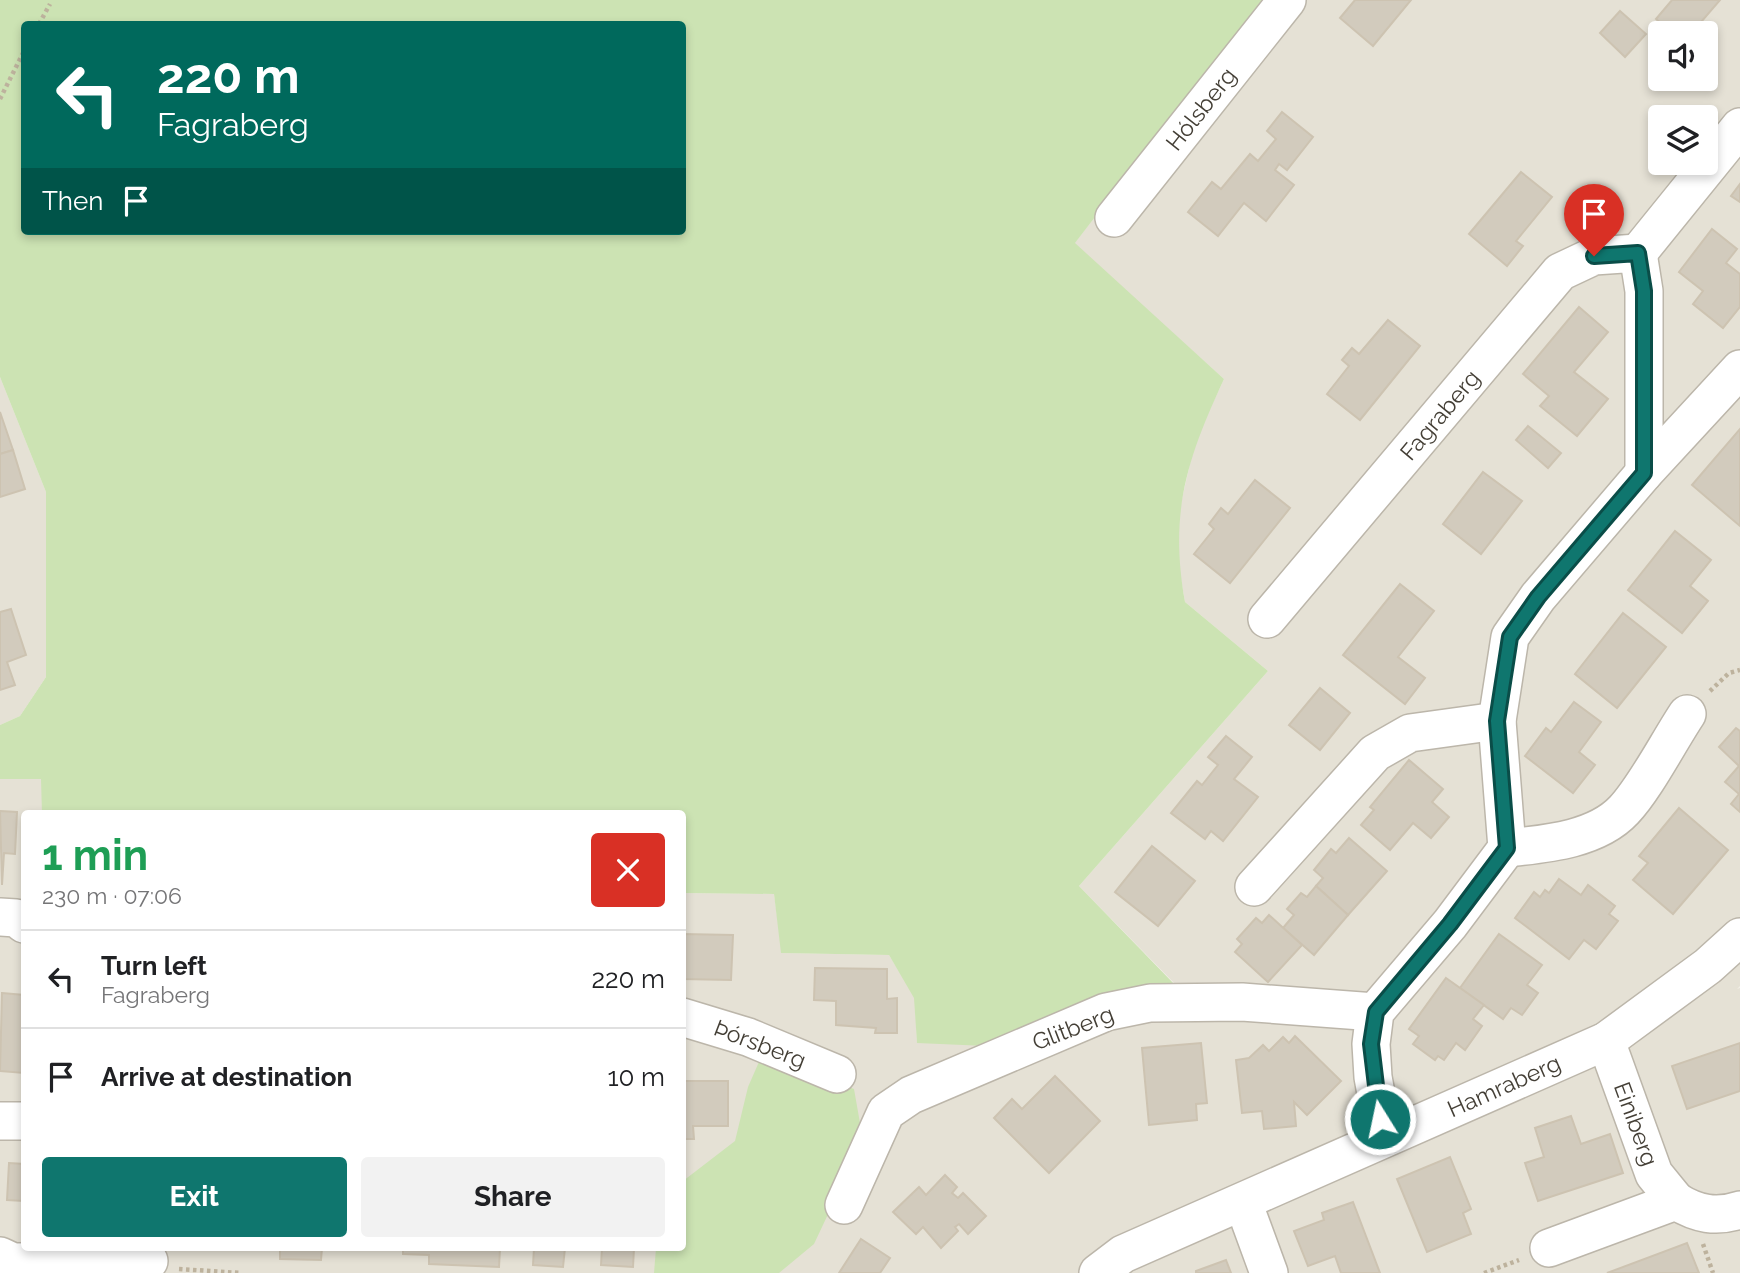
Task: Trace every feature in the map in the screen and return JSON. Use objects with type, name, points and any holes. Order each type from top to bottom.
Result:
[{"type":"street","name":"Hólsberg","points":[[1114,218],[1287,0]]},
{"type":"street","points":[[1644,473],[1644,291],[1638,253],[1740,127]]},
{"type":"street","name":"Fagraberg","points":[[1267,619],[1560,272],[1594,256],[1638,253]]},
{"type":"street","points":[[1384,1138],[1373,1077],[1371,1044],[1376,1012],[1450,924],[1507,848],[1497,721],[1510,637],[1538,597],[1644,473],[1740,369]]},
{"type":"street","points":[[1507,848],[1550,844],[1590,832],[1623,811],[1687,714]]},
{"type":"street","points":[[1254,887],[1375,753],[1410,733],[1497,721]]},
{"type":"street","points":[[0,917],[16,918],[21,921]]},
{"type":"street","name":"Hamraberg","points":[[1098,1273],[1123,1254],[1606,1041],[1708,966],[1740,937]]},
{"type":"street","name":"Glitberg","points":[[844,1205],[886,1112],[911,1095],[1106,1012],[1150,1003],[1242,1002],[1376,1012]]},
{"type":"street","name":"Þórsberg","points":[[686,1018],[748,1037],[837,1074]]},
{"type":"street","name":"Einiberg","points":[[1606,1041],[1654,1174],[1676,1201],[1692,1210],[1712,1215],[1740,1210]]},
{"type":"street","points":[[0,1121],[21,1122]]},
{"type":"street","points":[[1549,1248],[1676,1201]]},
{"type":"street","points":[[1243,1202],[1269,1273]]},
{"type":"street","points":[[0,1256],[12,1262],[149,1261]]},
{"type":"path","points":[[41,21],[50,4]]},
{"type":"path","points":[[0,99],[21,57]]},
{"type":"path","points":[[149,1261],[166,1269],[241,1273]]},
{"type":"shaded area","points":[[1262,0],[1740,0],[1740,986],[1737,989],[1740,988],[1740,1273],[0,1273],[0,779],[42,779],[42,810],[21,810],[21,1251],[686,1251],[686,893],[774,894],[782,953],[889,955],[915,998],[917,1043],[1177,986],[1079,886],[1268,671],[1185,602],[1177,556],[1180,508],[1195,441],[1224,379],[1074,244]]},
{"type":"shaded area","points":[[0,377],[46,492],[46,677],[20,716],[0,725]]},
{"type":"green space","points":[[0,0],[1262,0],[1075,243],[1224,379],[1200,435],[1185,487],[1179,540],[1185,602],[1268,671],[1079,886],[1177,987],[986,1046],[917,1043],[914,998],[889,955],[781,953],[774,894],[686,893],[686,810],[42,810],[41,779],[0,779],[0,725],[20,716],[46,677],[46,492],[0,377]]},
{"type":"green space","points":[[762,1055],[854,1089],[863,1140],[814,1244],[779,1273],[654,1273],[656,1251],[686,1251],[686,1179],[735,1141],[748,1087]]},
{"type":"building","points":[[1355,0],[1411,0],[1373,46],[1340,18]]},
{"type":"building","points":[[1672,0],[1720,0],[1702,21],[1656,19]]},
{"type":"building","points":[[1620,11],[1646,34],[1625,57],[1600,33]]},
{"type":"building","points":[[1282,112],[1313,137],[1287,170],[1279,164],[1275,170],[1294,185],[1266,221],[1244,203],[1218,236],[1188,212],[1212,182],[1221,189],[1250,154],[1258,161],[1276,139],[1267,131]]},
{"type":"building","points":[[1521,172],[1552,197],[1516,241],[1523,246],[1507,266],[1469,234]]},
{"type":"building","points":[[1740,184],[1740,202],[1731,196]]},
{"type":"building","points":[[1712,229],[1737,249],[1726,263],[1740,274],[1740,307],[1723,328],[1693,304],[1703,291],[1679,272]]},
{"type":"building","points":[[1579,307],[1608,332],[1574,372],[1608,399],[1577,436],[1540,406],[1549,396],[1523,374]]},
{"type":"building","points":[[1388,320],[1420,346],[1360,420],[1327,394],[1349,366],[1342,360],[1352,348],[1359,354]]},
{"type":"building","points":[[0,412],[13,450],[0,454]]},
{"type":"building","points":[[1528,426],[1561,453],[1548,468],[1516,440]]},
{"type":"building","points":[[1740,429],[1740,526],[1692,485]]},
{"type":"building","points":[[13,450],[25,489],[0,497],[0,454]]},
{"type":"building","points":[[1483,472],[1522,501],[1481,554],[1443,524]]},
{"type":"building","points":[[1255,480],[1290,508],[1230,583],[1194,554],[1214,529],[1209,524],[1221,508],[1228,514]]},
{"type":"building","points":[[1675,531],[1711,560],[1690,586],[1708,601],[1682,633],[1628,590]]},
{"type":"building","points":[[1400,584],[1434,611],[1398,657],[1425,678],[1405,704],[1343,655]]},
{"type":"building","points":[[11,609],[26,655],[7,662],[15,685],[0,690],[0,612]]},
{"type":"building","points":[[1623,613],[1666,647],[1617,708],[1575,674]]},
{"type":"building","points":[[1320,688],[1350,713],[1320,750],[1289,725]]},
{"type":"building","points":[[1574,702],[1601,722],[1579,752],[1595,765],[1573,793],[1525,756],[1546,728],[1551,732]]},
{"type":"building","points":[[1736,728],[1740,731],[1740,812],[1731,804],[1739,794],[1725,782],[1739,766],[1719,747]]},
{"type":"building","points":[[1226,736],[1252,757],[1234,779],[1258,797],[1223,841],[1211,831],[1205,839],[1171,813],[1197,781],[1202,785],[1218,765],[1208,757]]},
{"type":"building","points":[[1409,760],[1443,789],[1432,802],[1449,817],[1431,838],[1413,823],[1390,850],[1361,825],[1374,810],[1370,807]]},
{"type":"building","points":[[1679,808],[1728,850],[1673,914],[1633,880],[1648,863],[1639,856]]},
{"type":"building","points":[[0,811],[17,812],[15,854],[4,853],[2,885]]},
{"type":"building","points":[[1349,838],[1387,871],[1348,915],[1316,886],[1323,878],[1314,870],[1331,849],[1336,853]]},
{"type":"building","points":[[1152,846],[1195,881],[1158,926],[1115,892]]},
{"type":"building","points":[[1559,879],[1581,895],[1588,885],[1615,906],[1609,914],[1618,921],[1596,949],[1584,940],[1569,959],[1515,918],[1534,892],[1540,897],[1545,890],[1549,893]]},
{"type":"building","points":[[1316,886],[1348,915],[1314,955],[1283,928],[1294,915],[1287,909],[1301,893],[1307,897]]},
{"type":"building","points":[[1269,915],[1302,945],[1268,982],[1235,952],[1242,944],[1237,939],[1256,918],[1262,923]]},
{"type":"building","points":[[686,934],[733,935],[731,980],[686,979]]},
{"type":"building","points":[[1499,934],[1542,965],[1527,985],[1538,993],[1522,1015],[1511,1008],[1503,1019],[1460,988]]},
{"type":"building","points":[[815,968],[887,969],[887,999],[897,998],[897,1033],[875,1033],[876,1028],[836,1025],[836,1001],[814,1000]]},
{"type":"building","points":[[1446,978],[1484,1005],[1473,1019],[1482,1026],[1465,1050],[1456,1043],[1444,1060],[1438,1056],[1435,1060],[1413,1044],[1419,1036],[1409,1029]]},
{"type":"building","points":[[2,993],[21,995],[21,1073],[0,1071]]},
{"type":"building","points":[[1295,1036],[1341,1081],[1307,1115],[1294,1102],[1296,1126],[1264,1129],[1262,1111],[1242,1113],[1236,1060],[1249,1058],[1263,1045],[1269,1051],[1283,1037],[1289,1043]]},
{"type":"building","points":[[1201,1043],[1207,1103],[1196,1104],[1197,1120],[1149,1125],[1142,1048]]},
{"type":"building","points":[[1740,1043],[1740,1091],[1687,1109],[1672,1066]]},
{"type":"building","points":[[1055,1076],[1100,1121],[1049,1173],[994,1118],[1012,1099],[1022,1109]]},
{"type":"building","points":[[686,1081],[728,1081],[728,1126],[693,1126],[694,1139],[686,1139]]},
{"type":"building","points":[[1571,1116],[1581,1144],[1610,1134],[1623,1173],[1538,1201],[1525,1163],[1544,1157],[1535,1128]]},
{"type":"building","points":[[1450,1157],[1471,1209],[1463,1213],[1471,1234],[1427,1252],[1397,1179]]},
{"type":"building","points":[[9,1163],[21,1164],[21,1201],[7,1200]]},
{"type":"building","points":[[945,1175],[957,1187],[952,1193],[958,1198],[963,1193],[986,1216],[968,1234],[959,1224],[955,1227],[958,1231],[941,1248],[923,1227],[916,1234],[893,1212],[919,1187],[926,1195]]},
{"type":"building","points":[[1353,1202],[1380,1273],[1341,1273],[1335,1256],[1308,1266],[1294,1231],[1324,1220],[1322,1213]]},
{"type":"building","points":[[861,1239],[890,1258],[880,1273],[839,1273]]},
{"type":"building","points":[[1687,1243],[1699,1273],[1607,1273]]},
{"type":"building","points":[[280,1251],[322,1251],[321,1260],[280,1259]]},
{"type":"building","points":[[403,1251],[500,1251],[499,1267],[429,1264],[429,1255],[403,1254]]},
{"type":"building","points":[[534,1251],[565,1251],[563,1267],[533,1265]]},
{"type":"building","points":[[602,1251],[634,1251],[633,1267],[601,1265]]},
{"type":"building","points":[[1226,1260],[1231,1273],[1196,1273],[1196,1271]]},
{"type":"route","points":[[1380,1119],[1371,1044],[1376,1012],[1450,924],[1507,848],[1497,721],[1510,637],[1538,597],[1644,473],[1644,291],[1638,253],[1594,256]]}]
